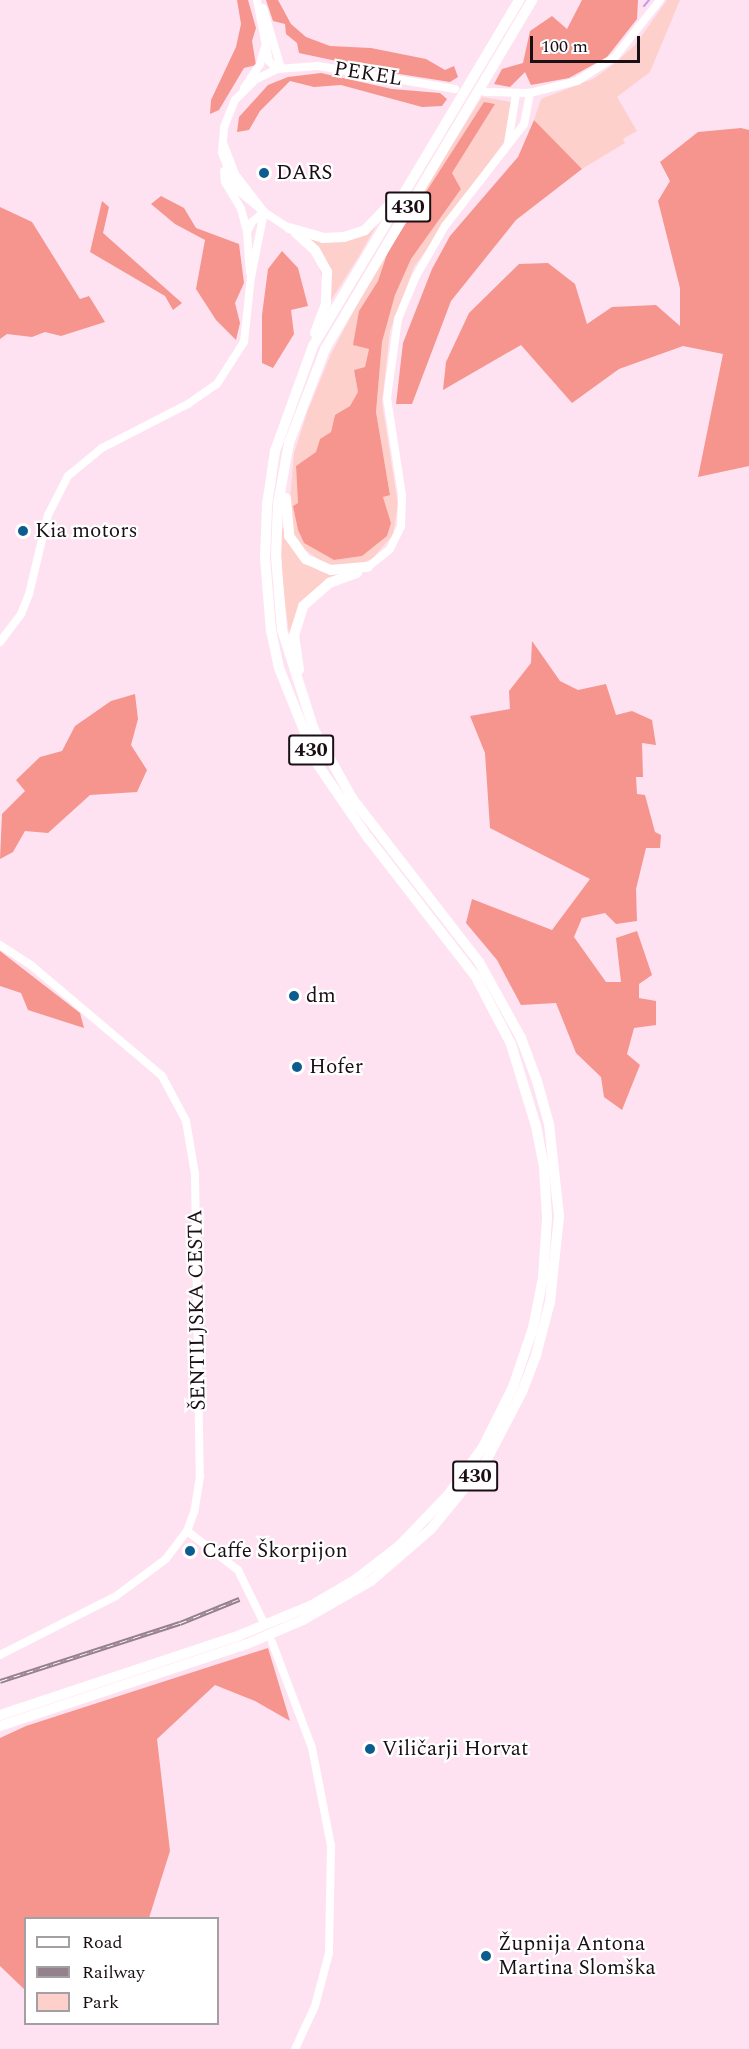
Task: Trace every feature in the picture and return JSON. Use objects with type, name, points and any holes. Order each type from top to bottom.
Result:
[{"type":"highway","name":"430","points":[[0,1715],[180,1657],[312,1605],[355,1580],[399,1546],[448,1495],[483,1447],[513,1388],[533,1328],[543,1278],[547,1217],[542,1157],[525,1088],[511,1044],[476,977],[443,931],[368,838],[318,765],[290,700],[277,659],[267,598],[267,505],[275,451],[313,346],[519,0]]},
{"type":"highway","name":"430","points":[[0,1726],[248,1644],[332,1605],[404,1554],[458,1498],[485,1463],[522,1392],[539,1347],[555,1268],[559,1216],[549,1124],[537,1081],[521,1038],[478,962],[352,798],[304,706],[282,630],[277,587],[278,504],[289,443],[325,349],[532,0]]},
{"type":"highway","points":[[289,228],[323,238],[354,234],[373,224],[405,188]]},
{"type":"highway","points":[[289,228],[315,250],[327,272],[326,304],[313,346]]},
{"type":"highway","points":[[289,443],[285,521],[295,546],[306,560],[331,570],[368,567]]},
{"type":"highway","points":[[304,706],[294,636],[297,616],[322,588],[368,567]]},
{"type":"main road","points":[[258,0],[269,61],[279,69]]},
{"type":"main road","points":[[258,0],[279,69]]},
{"type":"main road","points":[[485,92],[530,93],[560,87],[597,70],[631,41],[660,0]]},
{"type":"main road","points":[[244,88],[260,64],[265,41]]},
{"type":"main road","name":"PEKEL","points":[[279,69],[318,66],[454,89]]},
{"type":"main road","points":[[368,567],[390,549],[401,526],[402,495],[387,398],[398,319],[435,241],[524,124],[530,93]]},
{"type":"main road","points":[[506,148],[516,94]]},
{"type":"main road","points":[[264,212],[289,228]]},
{"type":"street","points":[[251,277],[247,232],[241,209],[225,182],[223,142],[227,116],[244,88],[279,69]]},
{"type":"street","points":[[0,642],[21,614],[29,594],[48,515],[63,483],[102,448],[188,404],[217,384],[244,342],[251,277],[264,212],[235,174],[223,142]]},
{"type":"street","points":[[224,166],[240,194],[264,212]]},
{"type":"street","points":[[247,232],[252,222],[264,212]]},
{"type":"street","name":"ŠENTILJSKA CESTA","points":[[0,945],[49,980],[162,1076],[175,1095],[190,1133],[195,1174],[200,1476],[194,1512],[187,1532],[166,1559],[116,1596],[0,1655]]},
{"type":"street","points":[[187,1532],[238,1570],[262,1619]]},
{"type":"street","points":[[272,1642],[312,1748],[331,1845],[328,1953],[315,2006],[295,2049]]},
{"type":"green space","points":[[667,0],[680,0],[650,72],[617,97],[637,131],[623,139],[625,143],[582,169],[534,120],[541,99],[593,79],[614,64],[635,45]]},
{"type":"green space","points":[[482,97],[511,102],[506,139],[414,267],[390,331],[382,403],[398,505],[393,535],[372,559],[358,565],[328,566],[298,545],[288,522],[294,453],[308,410],[331,354],[381,259]],"holes":[[[484,102],[495,104],[452,173],[461,189],[411,259],[395,295],[382,342],[376,412],[390,494],[383,497],[391,523],[387,536],[362,556],[334,560],[304,543],[298,530],[293,506],[298,503],[296,466],[316,452],[320,439],[331,432],[335,415],[350,406],[358,392],[354,370],[365,367],[369,349],[354,345],[359,311],[378,281],[388,251]]]},
{"type":"green space","points":[[376,226],[359,256],[330,302],[310,239]]},
{"type":"green space","points":[[281,525],[301,560],[322,572],[345,573],[298,607],[289,633],[282,578]]},
{"type":"shaded area","points":[[237,0],[248,0],[256,28],[252,41],[256,65],[244,68],[219,110],[210,114],[211,100],[236,47],[241,24]]},
{"type":"shaded area","points":[[266,0],[278,0],[291,24],[306,37],[330,46],[371,48],[426,59],[445,70],[454,66],[458,77],[450,82],[393,73],[299,53],[297,43],[286,34],[285,24],[273,21]]},
{"type":"shaded area","points":[[582,0],[638,0],[637,19],[607,57],[569,78],[531,85],[525,72],[510,87],[494,84],[502,69],[523,63],[530,31],[552,16],[567,29]]},
{"type":"shaded area","points":[[321,73],[392,89],[440,93],[447,99],[442,106],[422,107],[341,85],[314,87],[290,81],[260,111],[249,130],[237,132],[239,117],[268,85],[288,77]]},
{"type":"shaded area","points":[[484,102],[495,104],[452,173],[461,189],[411,259],[395,295],[382,342],[376,412],[390,495],[383,497],[391,523],[387,536],[362,556],[334,560],[304,543],[298,530],[293,506],[298,503],[296,466],[316,452],[320,439],[331,432],[335,415],[350,406],[358,392],[354,370],[365,367],[369,349],[353,345],[359,311],[378,281],[388,251]]},
{"type":"shaded area","points":[[534,120],[582,169],[516,220],[451,301],[412,404],[396,404],[403,343],[432,269],[450,236],[518,157]]},
{"type":"shaded area","points":[[741,128],[749,130],[749,466],[698,477],[723,354],[683,346],[619,369],[572,403],[521,345],[443,390],[446,362],[469,313],[519,264],[548,263],[575,284],[587,324],[612,307],[656,305],[680,326],[680,288],[658,201],[670,181],[660,162],[698,132]]},
{"type":"shaded area","points":[[161,196],[184,208],[196,228],[239,244],[244,283],[235,303],[240,323],[236,340],[216,320],[196,289],[205,240],[175,224],[151,204]]},
{"type":"shaded area","points":[[102,201],[109,207],[103,233],[182,303],[173,310],[165,296],[90,252]]},
{"type":"shaded area","points":[[0,207],[32,222],[80,299],[89,296],[105,322],[61,336],[45,332],[32,337],[7,334],[0,339]]},
{"type":"shaded area","points":[[282,251],[298,268],[308,306],[291,310],[294,334],[273,368],[262,363],[262,315],[268,269]]},
{"type":"shaded area","points":[[532,641],[560,681],[578,690],[606,684],[616,715],[632,711],[652,720],[656,745],[642,743],[643,777],[636,777],[637,794],[645,795],[655,832],[661,835],[660,848],[646,848],[636,889],[637,921],[616,924],[605,913],[582,918],[574,937],[606,982],[621,982],[616,938],[637,931],[652,975],[639,984],[639,998],[656,1001],[656,1025],[634,1028],[627,1054],[640,1065],[622,1110],[604,1097],[601,1077],[576,1053],[556,1003],[521,1005],[497,960],[466,923],[472,899],[552,930],[590,879],[490,828],[485,753],[470,716],[510,709],[509,691],[531,663]]},
{"type":"shaded area","points":[[135,694],[138,719],[131,745],[147,770],[137,792],[90,795],[48,833],[25,831],[13,852],[0,859],[2,814],[25,791],[16,780],[40,757],[62,751],[75,726],[111,701]]},
{"type":"shaded area","points":[[0,951],[80,1013],[84,1028],[28,1010],[21,993],[0,986]]},
{"type":"shaded area","points":[[268,1648],[290,1721],[255,1701],[215,1685],[157,1739],[170,1851],[149,1917],[24,1917],[24,1989],[0,1966],[0,1738],[26,1726]]},
{"type":"waterway","points":[[644,6],[649,0]]},
{"type":"railway","points":[[0,1681],[180,1623],[239,1599]]},
{"type":"place","name":"DARS","points":[[264,173]]},
{"type":"place","name":"Kia motors","points":[[23,531]]},
{"type":"place","name":"dm","points":[[294,996]]},
{"type":"place","name":"Hofer","points":[[297,1067]]},
{"type":"place","name":"Caffe Škorpijon","points":[[190,1551]]},
{"type":"place","name":"Viličarji Horvat","points":[[370,1749]]},
{"type":"place","name":"Župnija Antona Martina Slomška","points":[[486,1956]]}]
